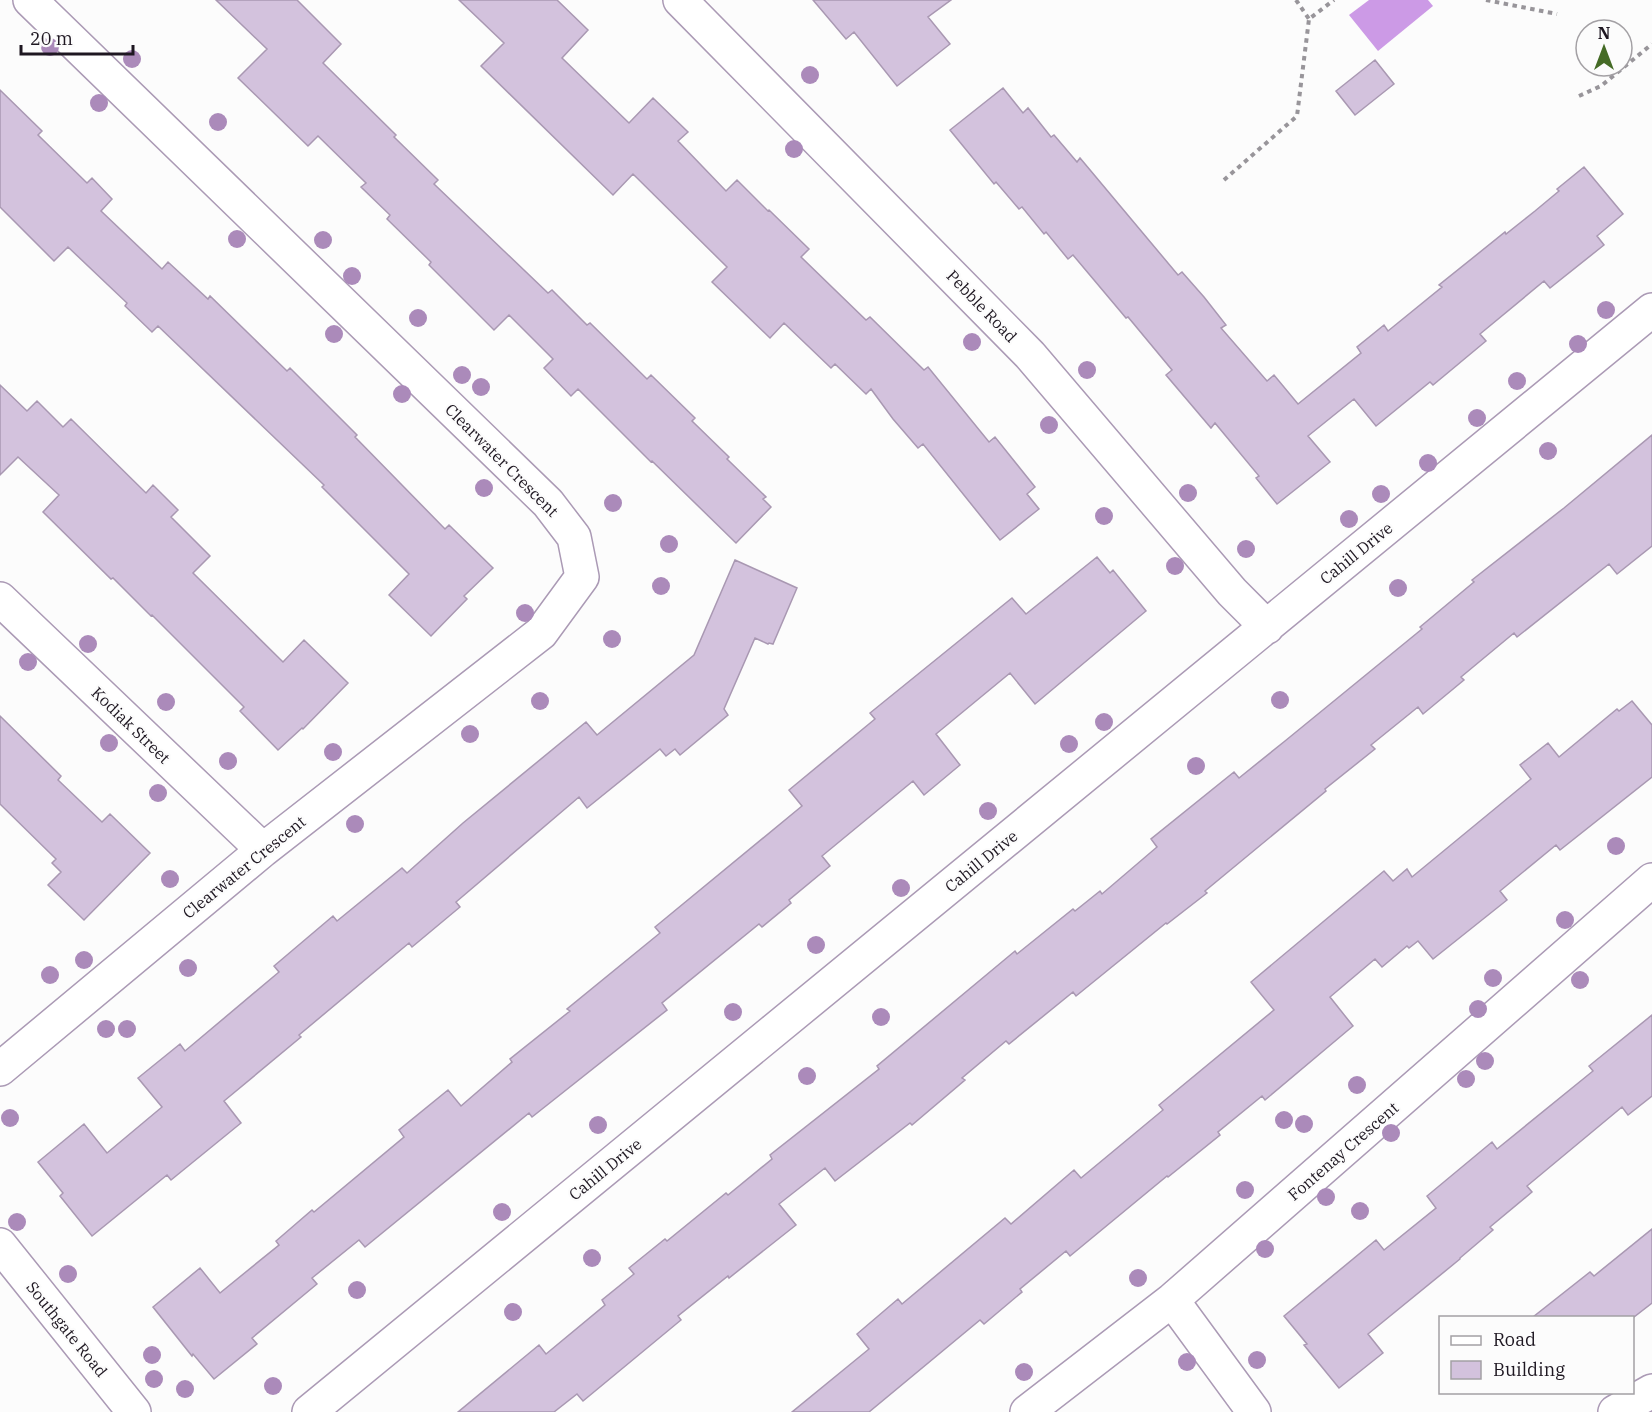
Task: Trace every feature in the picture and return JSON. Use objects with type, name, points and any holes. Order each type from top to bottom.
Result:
[{"type":"street","name":"Clearwater Crescent","points":[[0,1069],[263,850],[541,633],[582,577],[574,537],[548,503],[30,0]]},
{"type":"street","name":"Pebble Road","points":[[680,0],[1030,356],[1232,592],[1267,627]]},
{"type":"street","name":"Cahill Drive","points":[[309,1412],[1652,310]]},
{"type":"street","name":"Kodiak Street","points":[[0,599],[263,850]]},
{"type":"street","name":"Fontenay Crescent","points":[[1027,1412],[1172,1300],[1652,880]]},
{"type":"street","name":"Southgate Road","points":[[0,1245],[134,1412]]},
{"type":"street","points":[[1172,1300],[1254,1412]]},
{"type":"street","points":[[1615,1412],[1652,1391]]},
{"type":"path","points":[[1224,180],[1297,116],[1309,19],[1296,0]]},
{"type":"path","points":[[1486,0],[1557,14]]},
{"type":"path","points":[[1309,19],[1332,1]]},
{"type":"path","points":[[1579,96],[1601,86],[1652,44]]},
{"type":"shaded area","points":[[1369,0],[1428,0],[1433,6],[1378,51],[1349,15]]},
{"type":"building","points":[[216,0],[297,0],[341,44],[323,63],[438,180],[434,184],[548,293],[552,290],[587,325],[590,323],[647,379],[651,375],[695,418],[692,421],[766,497],[763,499],[771,507],[736,543],[578,389],[571,396],[544,368],[553,359],[509,315],[494,330],[429,265],[431,262],[387,219],[390,215],[361,187],[366,183],[318,136],[308,146],[238,78],[267,49]]},
{"type":"building","points":[[459,0],[557,0],[588,30],[562,58],[629,123],[653,98],[688,132],[678,141],[726,191],[737,180],[809,249],[801,257],[866,320],[870,317],[924,370],[928,367],[989,442],[995,437],[1035,487],[1027,494],[1039,509],[1000,540],[923,444],[918,448],[871,389],[866,394],[835,364],[831,368],[784,323],[770,338],[712,282],[727,267],[633,174],[613,195],[481,66],[504,43]]},
{"type":"building","points":[[813,0],[951,0],[928,17],[950,44],[897,86],[854,32],[846,39]]},
{"type":"building","points":[[1375,60],[1394,84],[1355,115],[1336,91]]},
{"type":"building","points":[[1003,88],[1023,113],[1028,108],[1051,137],[1054,135],[1077,162],[1080,158],[1178,275],[1182,272],[1204,297],[1226,325],[1221,328],[1267,381],[1274,375],[1298,404],[1361,353],[1357,347],[1384,325],[1388,331],[1442,287],[1439,285],[1535,211],[1584,167],[1623,214],[1597,236],[1604,245],[1550,288],[1544,281],[1480,334],[1486,341],[1433,385],[1430,382],[1376,426],[1354,399],[1308,436],[1330,462],[1277,504],[1256,478],[1259,476],[1215,423],[1211,428],[1166,375],[1172,370],[1128,317],[1126,318],[1073,255],[1068,259],[1022,207],[1019,209],[996,182],[994,184],[950,130]]},
{"type":"building","points":[[0,90],[42,131],[38,135],[87,183],[92,178],[112,199],[101,211],[162,269],[168,262],[208,299],[210,296],[287,371],[290,368],[445,529],[449,525],[493,568],[464,596],[467,599],[431,636],[389,595],[409,574],[322,487],[324,485],[158,326],[152,332],[125,306],[127,303],[68,247],[54,261],[0,207]]},
{"type":"building","points":[[0,385],[27,411],[37,401],[63,427],[71,419],[146,493],[153,485],[178,510],[171,517],[210,556],[193,573],[283,662],[304,640],[348,683],[303,729],[278,750],[240,711],[244,707],[152,615],[113,578],[111,579],[43,512],[59,495],[18,457],[0,475]]},
{"type":"building","points":[[1652,435],[1652,546],[1617,574],[1609,564],[1517,637],[1514,633],[1461,677],[1464,680],[1423,714],[1418,707],[1371,745],[1375,749],[1205,891],[1207,893],[1076,996],[1073,992],[1009,1044],[1006,1041],[912,1125],[910,1123],[835,1181],[825,1168],[779,1204],[796,1225],[678,1316],[681,1320],[583,1401],[577,1394],[554,1412],[458,1412],[539,1345],[546,1354],[605,1305],[602,1300],[634,1274],[629,1268],[665,1239],[667,1241],[726,1193],[728,1195],[772,1159],[770,1155],[879,1069],[877,1066],[1015,951],[1017,954],[1073,909],[1075,911],[1100,891],[1102,894],[1157,847],[1151,839],[1234,772],[1239,778],[1285,741],[1422,629],[1420,627],[1474,582],[1472,580]]},
{"type":"building","points":[[1097,557],[1110,573],[1113,570],[1146,611],[1035,704],[1010,673],[936,734],[960,765],[924,795],[913,781],[822,856],[830,866],[789,900],[791,903],[762,927],[759,924],[662,1003],[667,1010],[532,1117],[529,1113],[365,1247],[359,1240],[312,1278],[317,1284],[252,1338],[257,1344],[214,1379],[193,1354],[192,1356],[153,1307],[200,1268],[220,1293],[279,1245],[276,1241],[312,1210],[314,1212],[404,1137],[399,1130],[448,1090],[461,1106],[512,1062],[510,1059],[570,1011],[567,1009],[660,933],[655,927],[802,806],[789,790],[875,719],[870,713],[1012,598],[1026,614]]},
{"type":"building","points":[[735,560],[797,588],[773,644],[755,638],[724,709],[728,715],[680,755],[675,749],[666,756],[660,749],[587,808],[579,797],[456,902],[460,907],[412,947],[409,943],[224,1101],[241,1123],[171,1180],[167,1175],[92,1236],[60,1196],[63,1193],[38,1162],[84,1124],[107,1153],[162,1107],[138,1078],[180,1044],[185,1051],[279,972],[274,966],[333,916],[337,921],[402,868],[407,873],[463,823],[586,722],[597,735],[694,655]]},
{"type":"building","points":[[1632,701],[1652,725],[1652,777],[1560,850],[1556,845],[1500,891],[1507,900],[1433,959],[1418,941],[1409,948],[1407,946],[1382,967],[1375,959],[1330,997],[1353,1026],[1265,1100],[1262,1096],[1218,1132],[1220,1135],[1070,1256],[1066,1251],[1020,1289],[1022,1292],[984,1324],[980,1320],[869,1412],[792,1412],[869,1349],[857,1334],[898,1299],[902,1304],[1005,1218],[1011,1224],[1074,1170],[1081,1178],[1163,1110],[1159,1105],[1274,1010],[1251,982],[1384,871],[1393,881],[1407,869],[1412,877],[1531,779],[1520,765],[1548,743],[1559,757],[1617,709],[1619,711]]},
{"type":"building","points":[[0,716],[61,776],[58,780],[102,822],[110,814],[150,853],[84,920],[48,885],[61,872],[52,863],[56,859],[0,804]]},
{"type":"building","points":[[1652,1015],[1652,1096],[1628,1115],[1622,1107],[1527,1186],[1532,1192],[1490,1227],[1493,1230],[1368,1334],[1383,1353],[1339,1388],[1284,1316],[1376,1240],[1384,1250],[1436,1208],[1427,1196],[1492,1142],[1497,1149],[1593,1071],[1589,1066]]},
{"type":"building","points":[[1652,1229],[1652,1303],[1634,1317],[1534,1316],[1590,1272],[1594,1276]]}]
